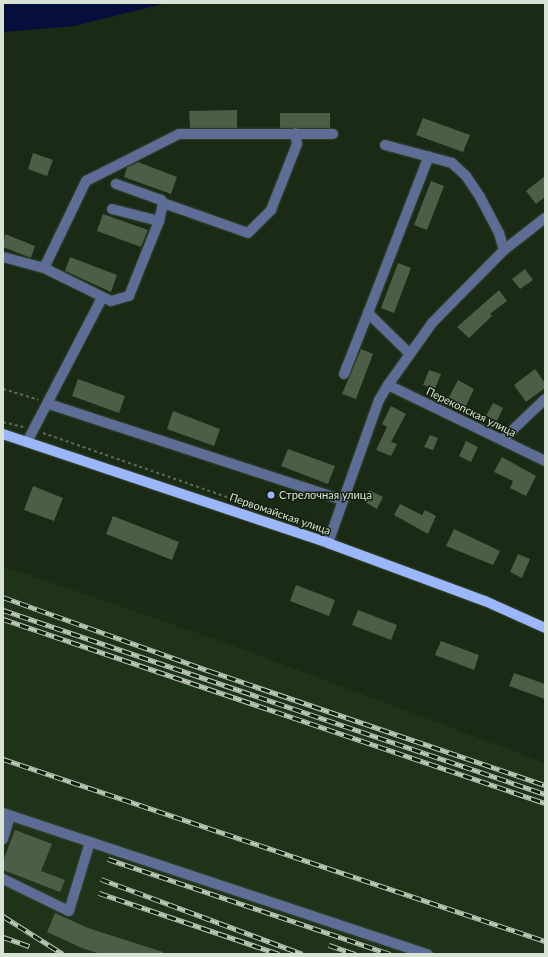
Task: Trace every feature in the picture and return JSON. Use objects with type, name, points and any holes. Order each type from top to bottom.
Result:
[{"type":"main road","name":"Первомайская улица","points":[[3,434],[28,440],[328,543],[485,601],[545,628]]},
{"type":"street","points":[[116,184],[162,200],[163,203],[248,233],[271,210],[297,144],[295,133]]},
{"type":"street","points":[[44,268],[86,181],[179,134],[333,134]]},
{"type":"street","points":[[385,145],[452,163],[466,176],[499,232],[504,250]]},
{"type":"street","points":[[344,374],[429,156]]},
{"type":"street","points":[[3,257],[44,268],[102,298],[111,301],[129,296],[159,221],[163,203]]},
{"type":"street","points":[[112,209],[159,221]]},
{"type":"street","points":[[328,543],[378,400],[388,385],[432,323],[504,250],[545,218]]},
{"type":"street","points":[[28,440],[49,404],[102,298]]},
{"type":"street","points":[[368,313],[410,354]]},
{"type":"street","name":"Перекопская улица","points":[[388,385],[545,461]]},
{"type":"street","points":[[502,440],[545,399]]},
{"type":"street","points":[[49,404],[342,500]]},
{"type":"street","points":[[3,839],[7,814],[428,954]]},
{"type":"street","points":[[3,879],[69,911],[90,842]]},
{"type":"path","points":[[3,389],[49,404]]},
{"type":"shaded area","points":[[3,3],[167,3],[74,26],[3,32]]},
{"type":"shaded area","points":[[3,566],[221,641],[545,763],[545,954],[3,954]]},
{"type":"building","points":[[237,110],[237,128],[190,128],[189,111]]},
{"type":"building","points":[[280,113],[330,113],[330,128],[280,128]]},
{"type":"building","points":[[423,118],[470,135],[463,152],[416,135]]},
{"type":"building","points":[[33,153],[53,160],[47,176],[28,169]]},
{"type":"building","points":[[138,162],[177,177],[171,194],[124,177],[127,167]]},
{"type":"building","points":[[545,176],[545,197],[536,204],[526,191]]},
{"type":"building","points":[[431,181],[444,186],[427,230],[414,225]]},
{"type":"building","points":[[103,214],[148,230],[141,247],[97,231]]},
{"type":"building","points":[[5,234],[35,246],[31,258],[3,247]]},
{"type":"building","points":[[70,257],[117,275],[111,292],[65,271]]},
{"type":"building","points":[[398,263],[411,268],[394,313],[381,308]]},
{"type":"building","points":[[525,269],[533,280],[520,289],[512,279]]},
{"type":"building","points":[[499,290],[507,301],[490,314],[492,316],[469,338],[457,327]]},
{"type":"building","points":[[361,349],[373,354],[356,399],[342,394]]},
{"type":"building","points":[[535,369],[545,383],[545,388],[526,402],[514,385]]},
{"type":"building","points":[[429,370],[441,374],[435,389],[423,385]]},
{"type":"building","points":[[78,379],[125,396],[119,413],[72,396]]},
{"type":"building","points":[[458,380],[474,389],[464,410],[447,401]]},
{"type":"building","points":[[493,403],[503,408],[497,421],[486,416]]},
{"type":"building","points":[[391,406],[406,414],[391,442],[397,444],[391,456],[376,450],[387,427],[382,424]]},
{"type":"building","points":[[173,411],[220,429],[214,446],[167,429]]},
{"type":"building","points":[[430,435],[438,438],[433,450],[424,447]]},
{"type":"building","points":[[466,441],[478,447],[471,462],[459,456]]},
{"type":"building","points":[[288,449],[335,466],[328,484],[281,466]]},
{"type":"building","points":[[502,457],[536,476],[526,496],[510,488],[513,481],[494,472]]},
{"type":"building","points":[[33,486],[63,498],[54,521],[24,510]]},
{"type":"building","points":[[369,490],[383,497],[377,509],[363,501]]},
{"type":"building","points":[[400,504],[422,515],[425,510],[436,516],[428,534],[394,515]]},
{"type":"building","points":[[113,516],[179,542],[172,560],[106,534]]},
{"type":"building","points":[[454,529],[500,551],[493,565],[446,546]]},
{"type":"building","points":[[518,554],[530,559],[522,578],[510,572]]},
{"type":"building","points":[[296,585],[335,600],[329,616],[290,601]]},
{"type":"building","points":[[358,610],[397,625],[391,640],[352,625]]},
{"type":"building","points":[[441,641],[479,655],[474,670],[435,655]]},
{"type":"building","points":[[514,673],[545,684],[545,699],[509,686]]},
{"type":"building","points":[[15,830],[52,844],[41,871],[65,880],[60,892],[3,870],[3,861]]},
{"type":"building","points":[[55,913],[88,928],[163,952],[163,954],[100,954],[82,948],[47,932]]},
{"type":"railway","points":[[3,597],[210,671],[545,785]]},
{"type":"railway","points":[[3,610],[545,794]]},
{"type":"railway","points":[[3,619],[545,803]]},
{"type":"railway","points":[[3,759],[545,941]]},
{"type":"railway","points":[[108,859],[390,954]]},
{"type":"railway","points":[[101,879],[303,954]]},
{"type":"railway","points":[[99,893],[279,954]]},
{"type":"railway","points":[[3,916],[63,954]]},
{"type":"railway","points":[[3,937],[29,946]]},
{"type":"railway","points":[[329,945],[355,954]]},
{"type":"place","name":"Стрелочная улица","points":[[271,495]]}]
